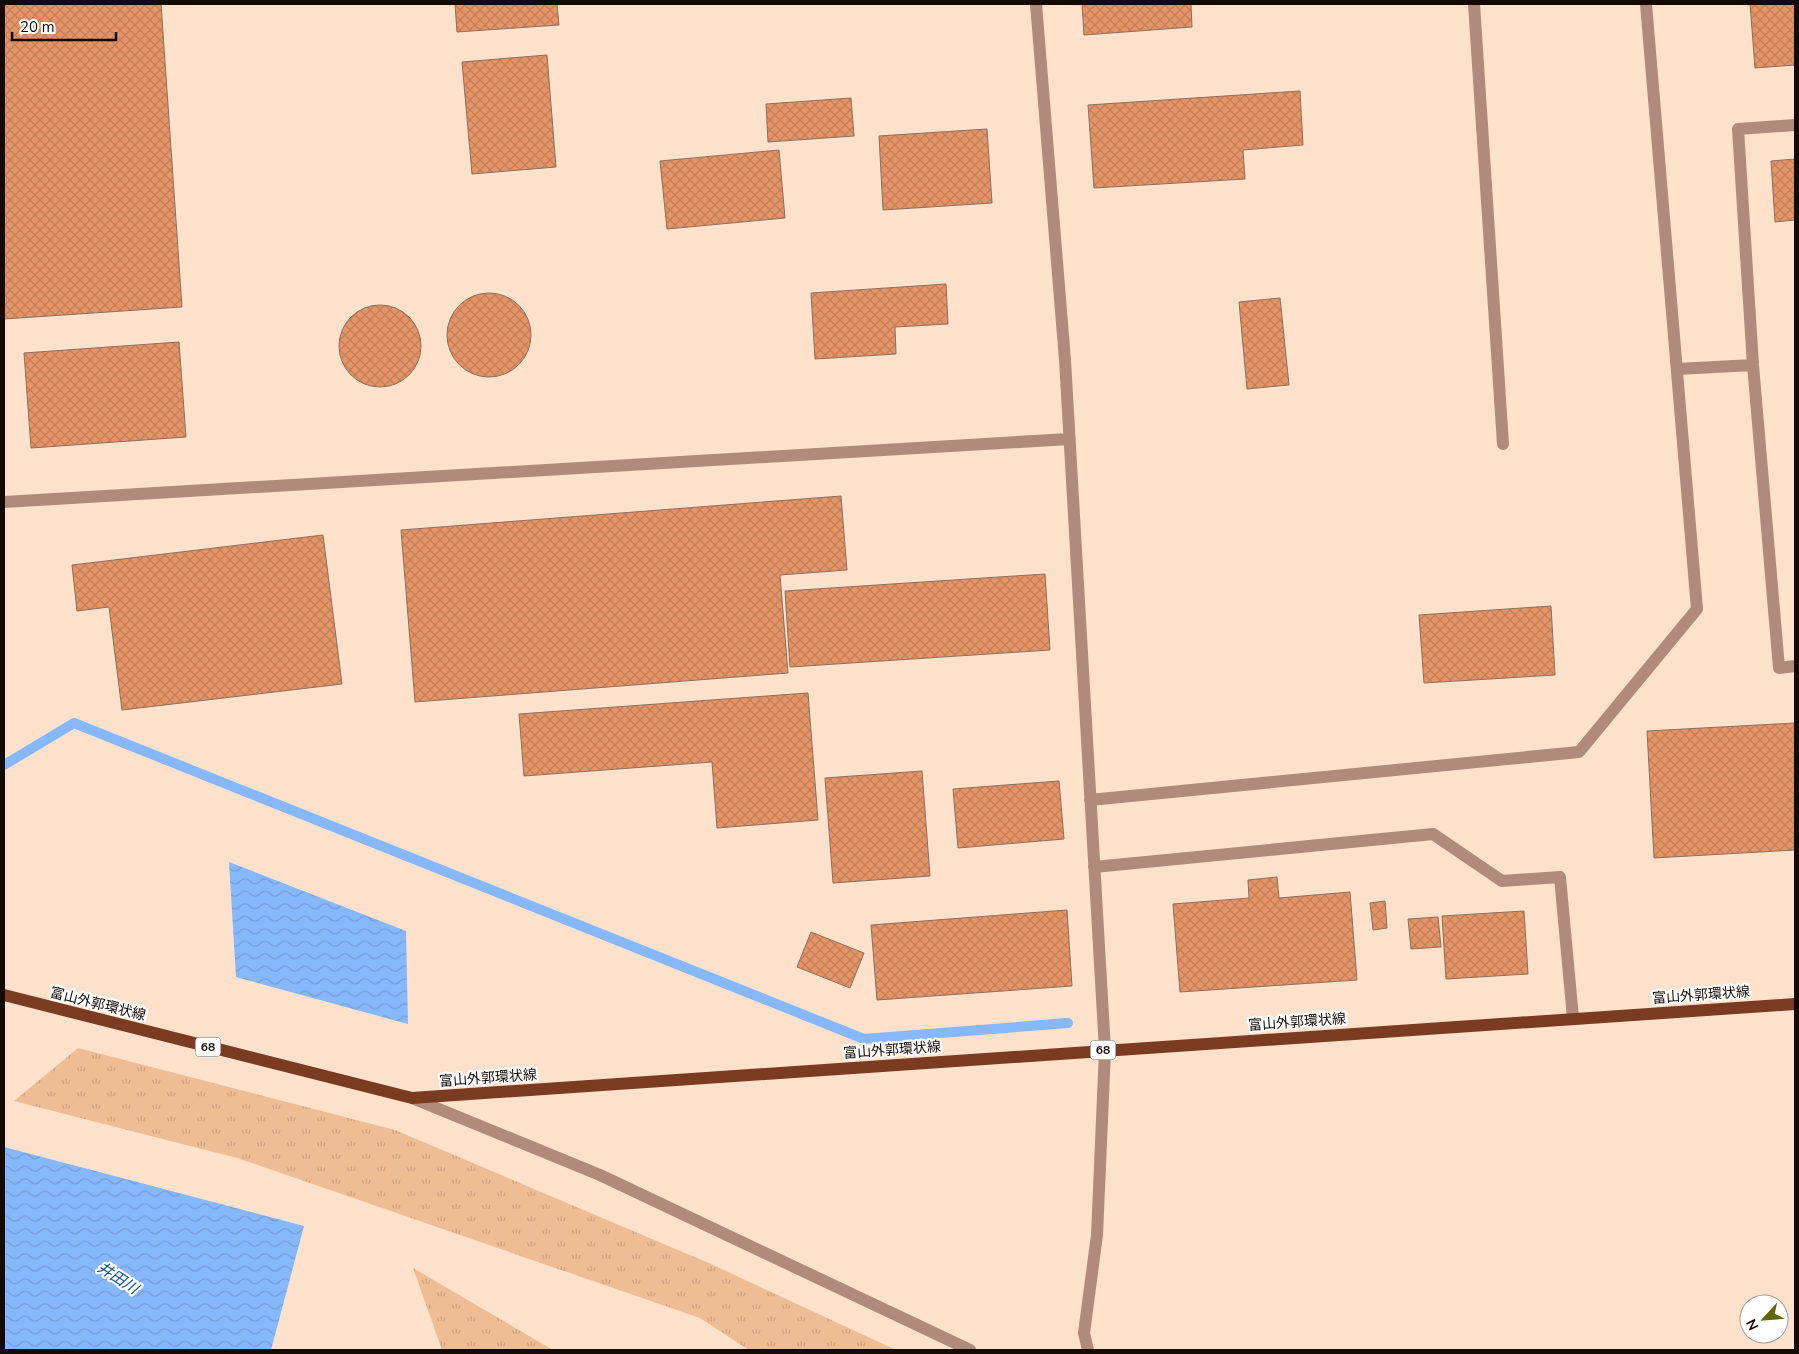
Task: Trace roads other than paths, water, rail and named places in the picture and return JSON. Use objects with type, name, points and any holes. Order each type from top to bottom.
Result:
[{"type":"main road","name":"富山外郭環状線","points":[[4,995],[412,1098],[1795,1004]]},
{"type":"street","points":[[1036,4],[1065,360],[1105,1050],[1097,1236],[1084,1333],[1088,1350]]},
{"type":"street","points":[[1474,4],[1503,444]]},
{"type":"street","points":[[1090,800],[1579,752],[1697,609],[1646,4]]},
{"type":"street","points":[[1795,125],[1738,129],[1753,365],[1779,668],[1795,666]]},
{"type":"street","points":[[1677,369],[1753,365]]},
{"type":"street","points":[[4,502],[1069,439]]},
{"type":"street","points":[[1094,867],[1433,834],[1502,881],[1560,877],[1573,1018]]},
{"type":"street","points":[[412,1098],[600,1175],[970,1350]]},
{"type":"water","points":[[229,862],[406,931],[408,1024],[236,977]]},
{"type":"water","name":"井田川","points":[[4,1147],[304,1226],[271,1350],[4,1350]]},
{"type":"waterway","points":[[4,765],[74,723],[864,1039],[1068,1023]]}]
